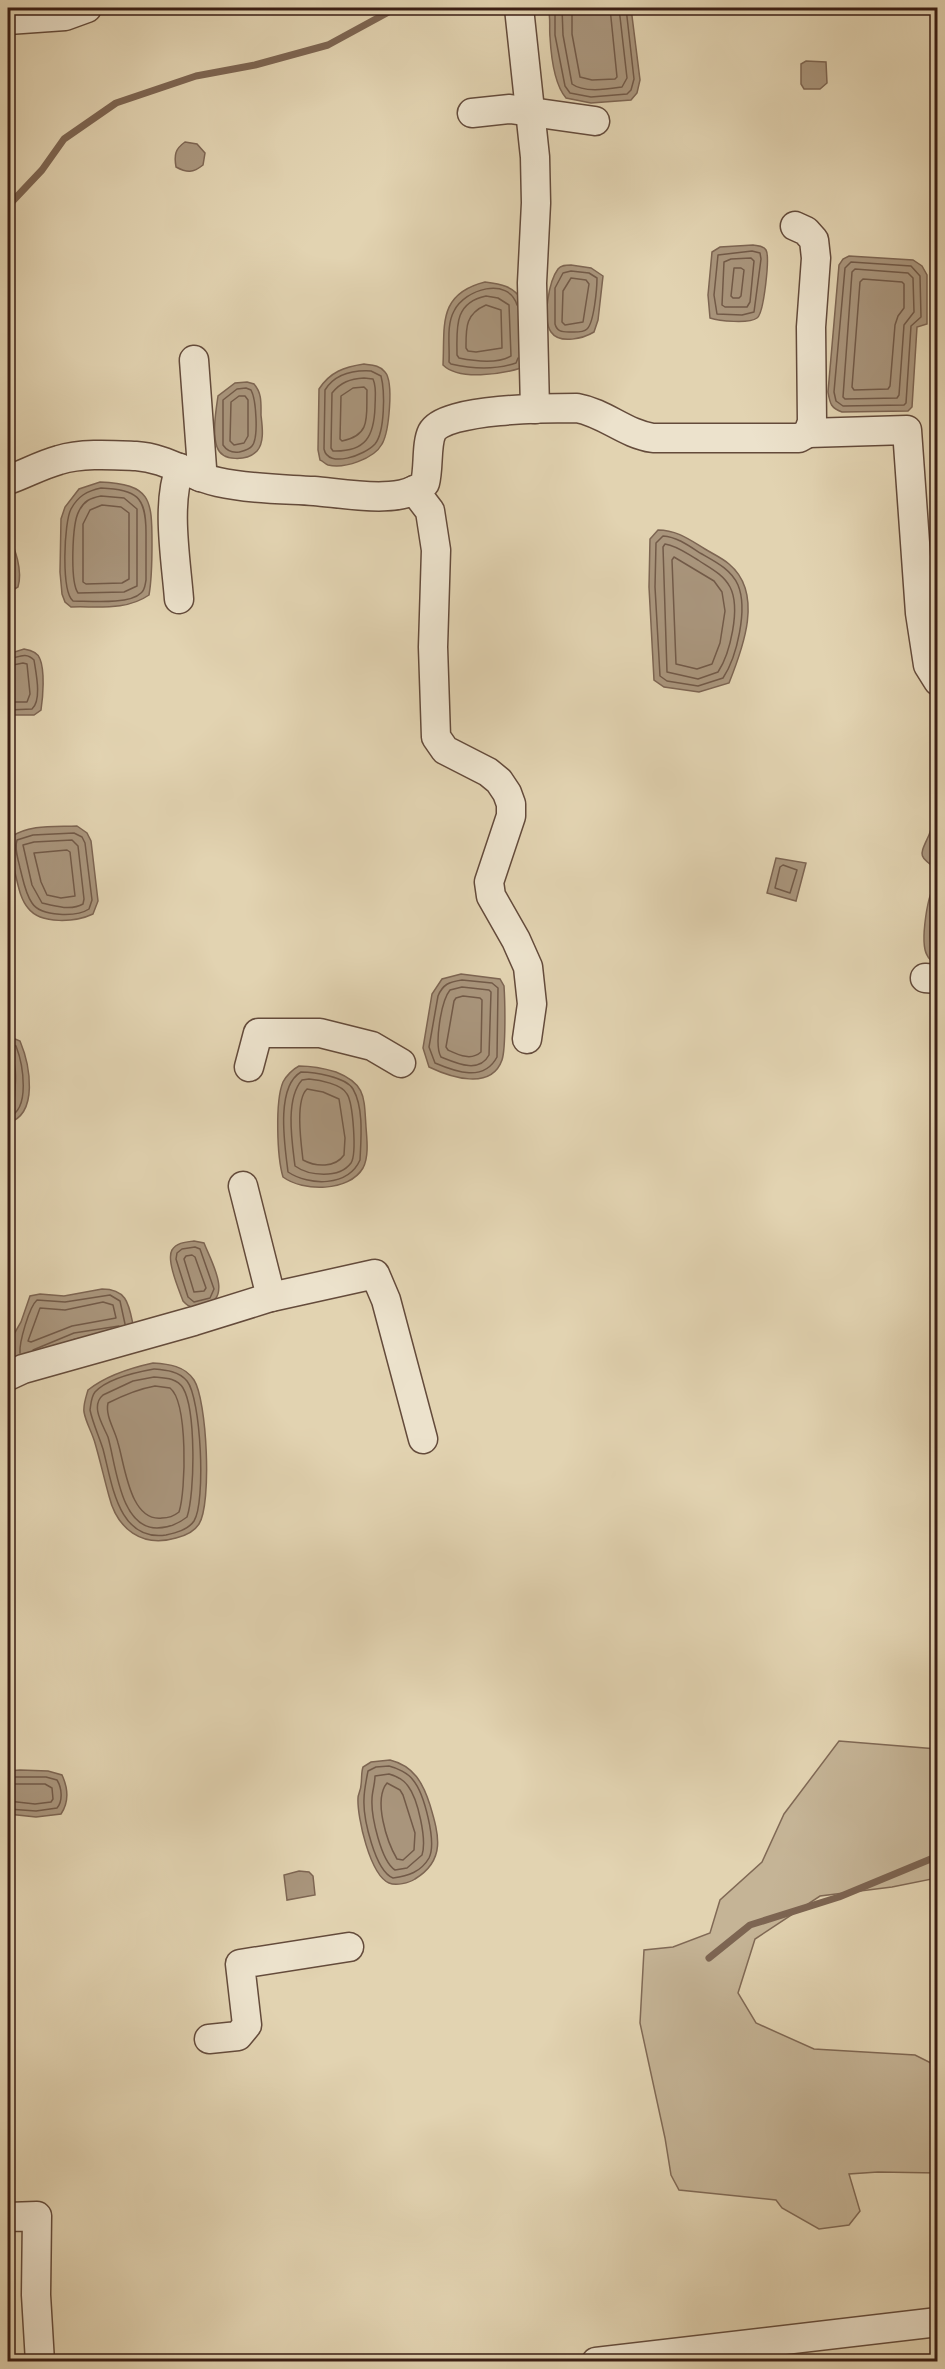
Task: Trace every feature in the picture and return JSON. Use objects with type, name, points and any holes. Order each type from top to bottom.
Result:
[{"type":"street","points":[[8,20],[65,16],[87,8]]},
{"type":"street","points":[[519,8],[536,168],[532,283],[535,409]]},
{"type":"street","points":[[472,113],[510,109],[595,121]]},
{"type":"street","points":[[795,226],[806,231],[814,240],[816,258],[811,327],[812,422],[808,433]]},
{"type":"street","points":[[179,599],[174,527],[175,480],[202,468],[194,360]]},
{"type":"street","points":[[8,480],[60,460],[92,456],[137,456],[159,459],[218,482],[347,496],[384,496],[414,490],[424,483],[429,467],[432,432],[444,421],[473,414],[535,409],[578,408],[587,410],[631,433],[653,438],[799,438],[808,433],[907,430],[920,613],[928,665],[938,681]]},
{"type":"street","points":[[414,490],[430,511],[436,550],[433,647],[436,737],[445,750],[488,772],[500,781],[511,804],[511,816],[489,882],[491,896],[516,940],[528,967],[532,1004],[527,1039]]},
{"type":"street","points":[[249,1067],[258,1033],[320,1033],[372,1046],[401,1063]]},
{"type":"street","points":[[243,1186],[271,1297]]},
{"type":"street","points":[[8,1376],[23,1369],[271,1297],[375,1274],[386,1300],[423,1439]]},
{"type":"street","points":[[210,2039],[237,2036],[247,2025],[240,1964],[349,1947]]},
{"type":"street","points":[[8,2217],[37,2216],[36,2295],[40,2361]]},
{"type":"street","points":[[604,2361],[938,2322]]},
{"type":"shaded area","points":[[839,1741],[937,1749],[937,1878],[892,1887],[820,1896],[755,1939],[738,1993],[756,2023],[814,2049],[915,2055],[937,2066],[938,2173],[849,2174],[860,2211],[849,2225],[819,2229],[782,2208],[776,2200],[679,2190],[671,2175],[640,2023],[644,1950],[673,1947],[710,1933],[720,1900],[762,1862],[784,1814]]},
{"type":"water","points":[[548,8],[631,8],[640,80],[637,93],[631,100],[591,103],[566,98],[554,69]]},
{"type":"water","points":[[806,61],[826,62],[827,83],[820,89],[804,89],[801,84],[801,64]]},
{"type":"water","points":[[185,142],[197,144],[205,153],[203,165],[193,171],[176,167],[176,153]]},
{"type":"water","points":[[753,245],[763,247],[767,255],[766,285],[760,314],[757,318],[748,321],[710,318],[708,295],[712,252],[720,247]]},
{"type":"water","points":[[849,256],[913,260],[922,266],[927,275],[927,324],[917,327],[912,407],[908,411],[842,412],[830,403],[828,392],[839,265]]},
{"type":"water","points":[[571,265],[591,268],[603,276],[598,320],[594,332],[578,338],[566,339],[555,336],[551,332],[548,326],[547,310],[549,291],[558,269]]},
{"type":"water","points":[[485,282],[506,286],[522,300],[521,368],[481,375],[450,370],[443,365],[447,313],[451,303],[458,295],[469,287]]},
{"type":"water","points":[[364,364],[381,368],[388,377],[390,407],[385,438],[378,449],[358,462],[342,466],[328,465],[320,460],[318,450],[319,389],[338,371]]},
{"type":"water","points":[[247,382],[257,387],[260,395],[261,443],[257,451],[247,457],[229,457],[220,452],[217,447],[215,422],[218,396],[235,383]]},
{"type":"water","points":[[100,482],[130,486],[145,497],[149,505],[152,544],[149,595],[121,606],[71,607],[65,602],[62,594],[61,519],[65,507],[79,489]]},
{"type":"water","points":[[658,530],[689,539],[729,564],[740,576],[746,590],[747,621],[740,654],[729,683],[699,692],[664,687],[654,680],[649,587],[650,539]]},
{"type":"water","points":[[8,533],[16,553],[20,574],[18,587],[8,593]]},
{"type":"water","points":[[24,649],[36,653],[42,664],[41,710],[34,715],[8,715],[8,654]]},
{"type":"water","points":[[937,808],[937,869],[923,858],[922,851]]},
{"type":"water","points":[[77,826],[87,833],[91,841],[98,901],[93,914],[68,920],[41,917],[28,908],[21,896],[11,855],[11,837],[34,828]]},
{"type":"water","points":[[776,858],[806,863],[796,901],[767,893]]},
{"type":"water","points":[[937,883],[937,963],[928,957],[925,949],[924,929],[930,896]]},
{"type":"water","points":[[461,974],[500,979],[504,986],[505,1035],[502,1060],[497,1070],[489,1076],[469,1079],[429,1067],[423,1048],[432,994],[442,979]]},
{"type":"water","points":[[8,1036],[20,1041],[27,1063],[29,1088],[24,1110],[18,1118],[8,1123]]},
{"type":"water","points":[[299,1066],[336,1072],[353,1081],[362,1093],[367,1143],[366,1159],[363,1168],[347,1182],[313,1187],[292,1182],[283,1177],[278,1143],[280,1091],[283,1082]]},
{"type":"water","points":[[194,1241],[204,1243],[215,1269],[219,1287],[218,1295],[213,1301],[205,1305],[190,1307],[183,1301],[174,1275],[171,1255],[177,1245]]},
{"type":"water","points":[[102,1289],[118,1292],[123,1296],[129,1307],[134,1329],[75,1339],[17,1363],[12,1357],[14,1334],[30,1296],[40,1294],[64,1296]]},
{"type":"water","points":[[153,1363],[171,1365],[181,1369],[194,1380],[205,1429],[206,1496],[199,1524],[185,1535],[164,1540],[142,1538],[133,1533],[118,1518],[109,1496],[84,1409],[88,1390],[95,1385],[119,1373]]},
{"type":"water","points":[[390,1760],[405,1766],[421,1783],[436,1827],[438,1846],[432,1864],[425,1872],[415,1879],[399,1884],[389,1883],[376,1869],[366,1845],[358,1807],[363,1767],[371,1762]]},
{"type":"water","points":[[8,1771],[48,1771],[62,1775],[67,1795],[61,1814],[36,1817],[8,1814]]},
{"type":"water","points":[[299,1871],[309,1872],[313,1876],[315,1895],[287,1900],[284,1875]]},
{"type":"waterway","points":[[8,206],[42,170],[64,139],[116,103],[196,76],[255,65],[328,45],[396,8]]},
{"type":"waterway","points":[[709,1958],[750,1925],[839,1897],[938,1856]]}]
